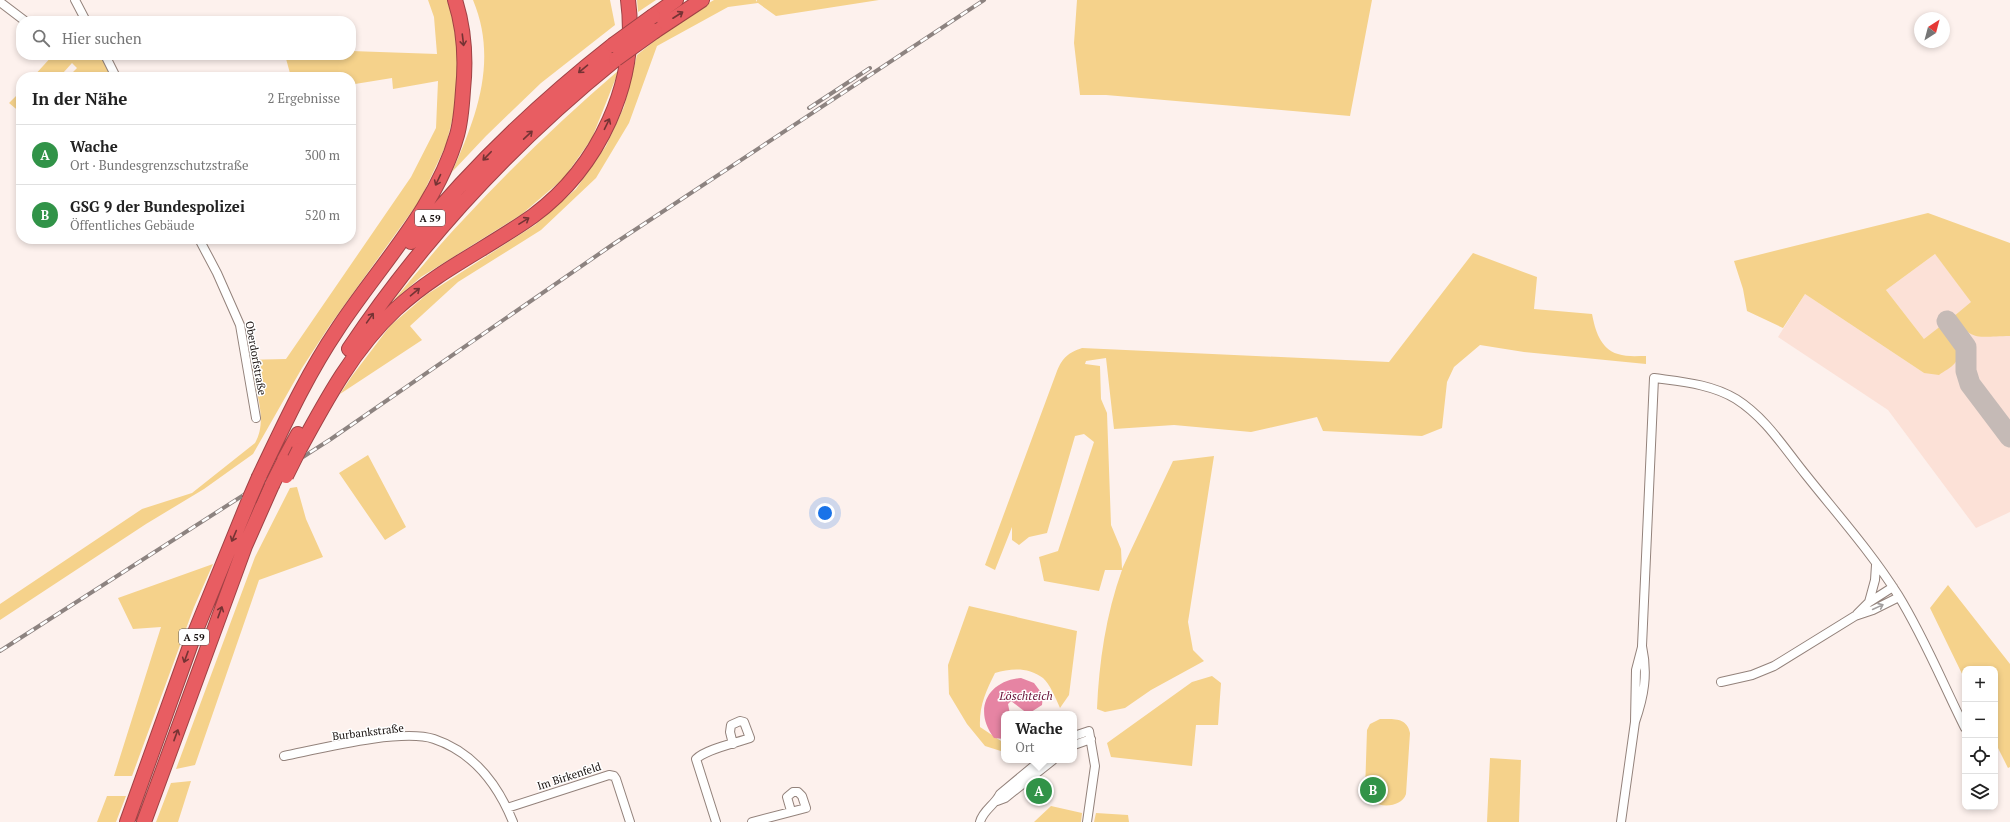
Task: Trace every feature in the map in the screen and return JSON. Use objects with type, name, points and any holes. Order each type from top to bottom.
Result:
[{"type":"highway","points":[[282,431],[307,378],[328,343],[358,298],[420,214],[430,197],[450,154],[457,134],[464,77],[463,47],[455,0]]},
{"type":"highway","points":[[226,596],[252,548],[286,476],[296,446],[308,434],[321,410],[369,337],[396,309],[420,288],[532,216],[556,197],[577,174],[599,141],[618,103],[628,61],[631,37],[628,0]]},
{"type":"highway","name":"A 59","points":[[127,822],[197,628],[259,477],[282,431],[356,313],[434,213],[492,151],[522,122],[613,44],[676,0]]},
{"type":"highway","name":"A 59","points":[[144,822],[226,596],[245,546],[272,485],[284,460],[296,446],[306,420],[338,366],[370,317],[408,266],[449,218],[512,150],[616,59],[702,0]]},
{"type":"street","points":[[75,0],[81,16]]},
{"type":"street","points":[[0,2],[18,16]]},
{"type":"street","points":[[108,60],[114,72]]},
{"type":"street","name":"Oberdorfstraße","points":[[202,244],[218,273],[240,325],[256,418]]},
{"type":"street","points":[[1621,822],[1635,722],[1636,670],[1642,646],[1654,378],[1708,387],[1727,394],[1750,410],[1783,445],[1876,564],[1899,597],[1962,722]]},
{"type":"street","points":[[1868,603],[1876,580],[1876,564]]},
{"type":"street","points":[[1855,616],[1868,603],[1892,587]]},
{"type":"street","points":[[1721,682],[1752,675],[1774,666],[1855,616],[1873,610],[1899,597]]},
{"type":"street","points":[[1077,736],[1090,735]]},
{"type":"street","points":[[1077,743],[1090,735]]},
{"type":"street","points":[[1087,822],[1095,766],[1090,735]]},
{"type":"street","name":"Burbankstraße","points":[[284,756],[399,736],[432,738],[456,749],[474,762],[489,779],[507,808],[513,822]]},
{"type":"street","points":[[716,822],[696,759],[700,755],[733,744]]},
{"type":"street","points":[[980,822],[984,812],[997,800],[1000,794],[1019,782],[1042,763]]},
{"type":"street","name":"Im Birkenfeld","points":[[507,808],[609,775],[614,776],[616,779],[630,822]]},
{"type":"street","points":[[752,822],[791,811]]},
{"type":"shaded area","points":[[428,0],[447,0],[453,19],[457,45],[458,87],[455,108],[446,145],[420,200],[330,325],[302,368],[253,454],[204,489],[146,524],[0,620],[0,604],[142,509],[192,493],[255,443],[259,434],[261,413],[257,391],[248,360],[286,359],[411,177],[436,128],[438,81],[393,89],[392,78],[356,84],[356,72],[290,72],[286,60],[356,60],[356,51],[437,54],[434,17]]},
{"type":"shaded area","points":[[473,0],[610,0],[615,25],[541,83],[486,136],[452,172],[476,109],[484,66],[484,44],[480,22]]},
{"type":"shaded area","points":[[637,0],[656,0],[638,12]]},
{"type":"shaded area","points":[[714,0],[756,0],[757,2],[757,0],[879,0],[776,16],[758,3],[728,7],[657,46],[629,123],[596,178],[541,230],[458,282],[410,326],[422,340],[340,394],[390,326],[426,295],[535,225],[576,189],[606,146],[624,107],[637,55],[683,18]]},
{"type":"shaded area","points":[[1077,0],[1372,0],[1350,116],[1106,95],[1080,95],[1074,43]]},
{"type":"shaded area","points":[[48,60],[104,60],[110,72],[73,72],[77,68],[72,63],[64,72],[38,72]]},
{"type":"shaded area","points":[[619,70],[592,138],[564,178],[522,214],[421,277],[393,301],[445,240],[500,181],[558,124]]},
{"type":"shaded area","points":[[16,96],[16,109],[9,103]]},
{"type":"shaded area","points":[[1928,213],[2010,243],[2010,336],[1978,336],[1966,331],[1960,325],[1953,317],[1971,302],[1935,254],[1886,290],[1924,339],[1942,325],[1953,338],[1958,348],[1958,358],[1953,365],[1939,375],[1924,373],[1805,294],[1783,328],[1747,311],[1743,289],[1734,261]]},
{"type":"shaded area","points":[[1473,253],[1537,277],[1534,309],[1592,314],[1599,338],[1607,348],[1621,355],[1646,356],[1646,364],[1524,352],[1480,345],[1454,367],[1447,382],[1442,428],[1422,436],[1323,431],[1317,417],[1251,432],[1174,425],[1114,429],[1106,358],[1086,361],[1085,364],[1100,366],[1101,399],[1107,413],[1111,525],[1121,549],[1122,569],[1173,461],[1214,456],[1188,622],[1193,650],[1204,661],[1151,690],[1125,708],[1105,712],[1097,709],[1104,638],[1116,587],[1122,570],[1105,570],[1099,591],[1044,581],[1039,557],[1058,551],[1094,442],[1084,434],[1075,436],[1047,533],[1029,537],[1019,545],[1012,540],[1012,527],[995,570],[985,565],[1061,362],[1073,352],[1082,348],[1389,362]]},
{"type":"shaded area","points":[[1935,254],[1972,302],[1978,336],[2010,336],[2010,512],[1976,528],[1888,410],[1778,337],[1805,294],[1924,373],[1924,339],[1886,290]]},
{"type":"shaded area","points":[[368,455],[406,527],[385,540],[339,473]]},
{"type":"shaded area","points":[[297,487],[306,519],[323,557],[259,580],[195,765],[176,769],[255,557],[290,488]]},
{"type":"shaded area","points":[[213,564],[194,607],[132,776],[114,776],[161,627],[133,629],[118,598]]},
{"type":"shaded area","points":[[1948,585],[2010,664],[2010,767],[2008,768],[1998,748],[1998,666],[1962,666],[1962,674],[1930,608]]},
{"type":"shaded area","points":[[969,606],[1077,631],[1069,695],[1060,708],[1048,684],[1038,674],[1026,670],[1014,669],[995,673],[984,699],[980,727],[1001,741],[1001,751],[985,746],[967,724],[949,694],[948,665]]},
{"type":"shaded area","points":[[1212,676],[1221,683],[1218,725],[1196,725],[1192,766],[1111,757],[1107,743],[1192,682]]},
{"type":"shaded area","points":[[1380,719],[1399,720],[1406,724],[1410,733],[1406,794],[1398,803],[1392,805],[1372,802],[1365,792],[1367,730],[1370,724]]},
{"type":"shaded area","points":[[1490,758],[1521,760],[1519,822],[1487,822]]},
{"type":"shaded area","points":[[191,781],[178,822],[156,822],[171,783]]},
{"type":"shaded area","points":[[107,796],[126,796],[116,822],[97,822]]},
{"type":"shaded area","points":[[1051,806],[1082,813],[1081,822],[1034,822]]},
{"type":"shaded area","points":[[1096,813],[1128,815],[1129,822],[1094,822]]},
{"type":"water","name":"Löschteich","points":[[1021,678],[1034,683],[1043,695],[1042,705],[1033,711],[1024,711],[1011,701],[1008,704],[1009,711],[1001,711],[1001,739],[994,738],[988,728],[984,708],[992,691],[999,685],[1009,680]]},
{"type":"taxiway","points":[[1947,321],[1966,347],[1966,371],[1970,384],[2010,437]]},
{"type":"railway","points":[[0,651],[331,439],[612,245],[984,0]]},
{"type":"railway","points":[[809,108],[870,68]]},
{"type":"place","name":"GSG 9 der Bundespolizei","points":[[1373,790]]},
{"type":"place","name":"Wache","points":[[1039,791]]}]
